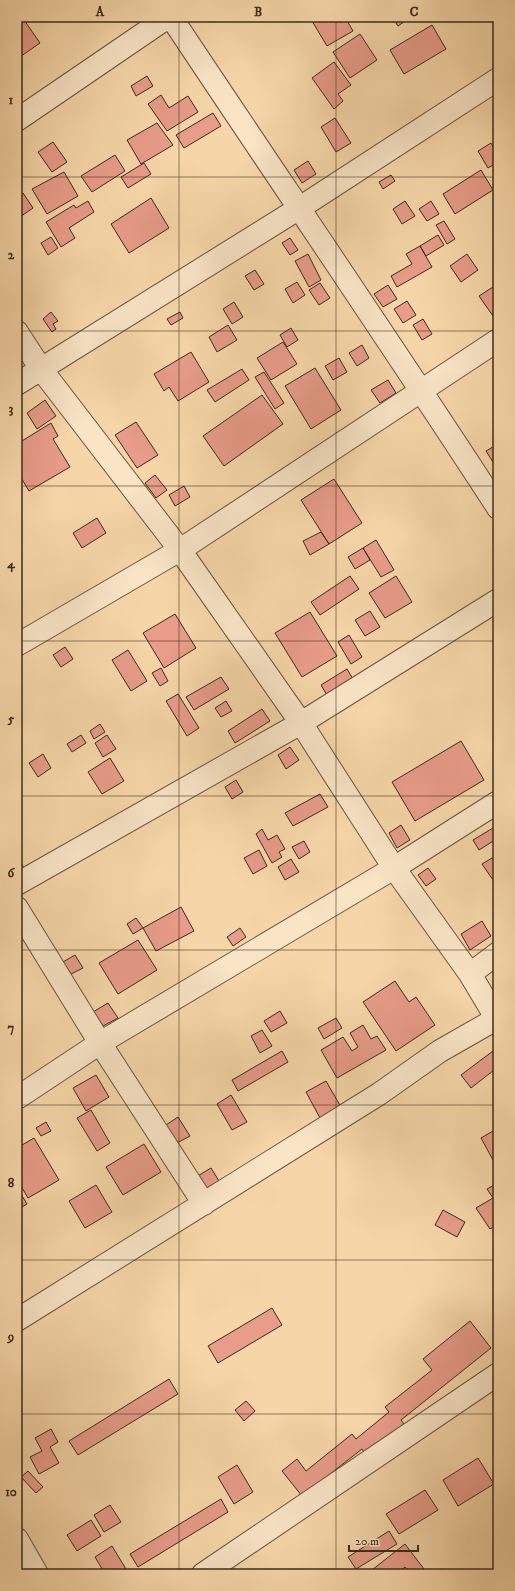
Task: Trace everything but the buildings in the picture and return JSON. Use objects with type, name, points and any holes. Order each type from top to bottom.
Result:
[{"type":"street","points":[[17,120],[169,17],[422,390],[498,508]]},
{"type":"street","points":[[17,384],[298,209],[498,79]]},
{"type":"street","points":[[17,332],[41,369],[180,550],[301,723],[394,868],[470,974],[497,1020],[440,1051],[379,1094],[17,1320]]},
{"type":"street","points":[[17,645],[180,550],[498,340]]},
{"type":"street","points":[[17,884],[301,723],[498,600]]},
{"type":"street","points":[[17,1098],[100,1043],[394,868],[498,802]]},
{"type":"street","points":[[17,908],[100,1043],[204,1204]]},
{"type":"street","points":[[470,974],[498,953]]},
{"type":"street","points":[[203,1574],[498,1374]]},
{"type":"street","points":[[17,1540],[37,1574]]}]
